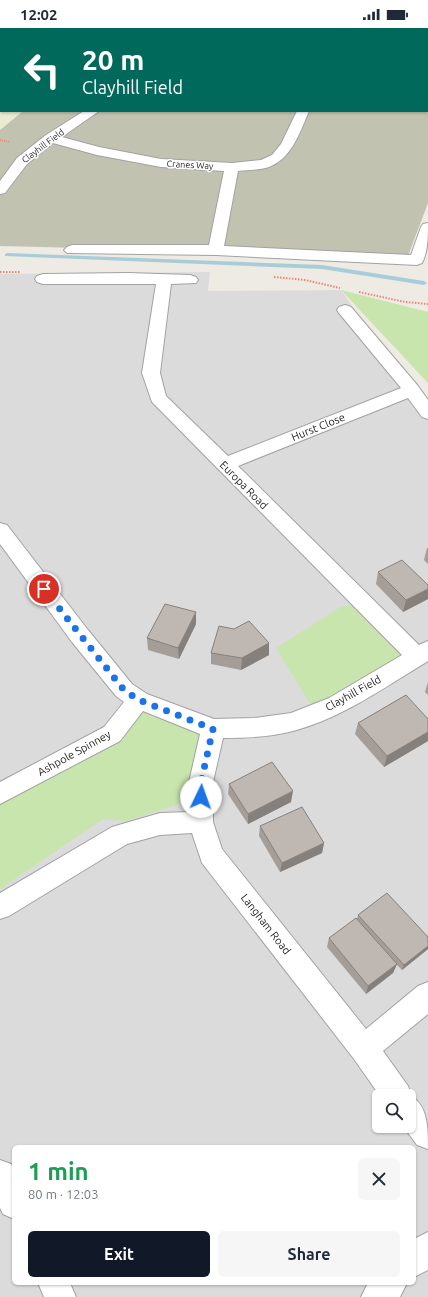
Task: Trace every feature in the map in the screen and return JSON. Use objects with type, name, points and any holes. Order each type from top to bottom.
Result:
[{"type":"street","name":"Clayhill Field","points":[[0,190],[22,161],[51,138],[91,112]]},
{"type":"street","name":"Cranes Way","points":[[51,138],[131,158],[162,163],[232,167],[264,164],[277,158],[287,145],[303,112]]},
{"type":"street","points":[[216,250],[232,167]]},
{"type":"street","points":[[72,250],[216,250],[417,260],[428,227]]},
{"type":"street","points":[[43,279],[128,278],[190,280]]},
{"type":"street","name":"Europa Road","points":[[164,279],[151,373],[158,398],[224,466],[422,653]]},
{"type":"street","points":[[345,310],[398,372],[428,413]]},
{"type":"street","name":"Hurst Close","points":[[224,466],[412,390]]},
{"type":"street","name":"Clayhill Field","points":[[0,530],[124,690],[139,700],[213,729],[255,728],[292,722],[337,705],[422,653]]},
{"type":"street","name":"Ashpole Spinney","points":[[0,794],[112,734],[139,700]]},
{"type":"street","name":"Langham Road","points":[[213,729],[201,782],[201,822],[211,854],[364,1049],[393,1089]]},
{"type":"street","points":[[0,907],[121,835],[160,824],[201,822]]},
{"type":"street","points":[[364,1049],[428,996]]},
{"type":"street","points":[[416,1119],[428,1134]]},
{"type":"street","points":[[0,1175],[12,1199]]},
{"type":"street","points":[[416,1259],[428,1248]]},
{"type":"street","points":[[55,1285],[60,1297]]},
{"type":"street","points":[[377,1297],[389,1285]]},
{"type":"path","points":[[0,272],[23,272]]},
{"type":"path","points":[[268,276],[305,280],[343,289]]},
{"type":"path","points":[[359,292],[405,302],[428,304]]},
{"type":"shaded area","points":[[0,112],[21,112],[0,129]]},
{"type":"shaded area","points":[[22,112],[428,112],[428,203],[408,256],[0,246],[0,130]]},
{"type":"shaded area","points":[[210,272],[208,291],[341,290],[398,372],[428,406],[428,1297],[0,1297],[0,274]]},
{"type":"green space","points":[[341,290],[428,312],[428,383]]},
{"type":"green space","points":[[357,602],[414,652],[316,713],[276,648],[339,608]]},
{"type":"green space","points":[[139,700],[213,729],[201,797],[126,821],[103,819],[0,889],[0,796],[112,734]]},
{"type":"building","points":[[402,560],[428,585],[428,589],[406,600],[378,572]]},
{"type":"building","points":[[165,604],[196,612],[178,648],[147,638]]},
{"type":"building","points":[[249,621],[269,643],[242,658],[211,653],[219,626],[234,629]]},
{"type":"building","points":[[406,695],[428,719],[428,732],[387,756],[358,723]]},
{"type":"building","points":[[272,762],[293,791],[248,814],[229,784]]},
{"type":"building","points":[[302,807],[324,843],[282,863],[260,826]]},
{"type":"building","points":[[387,893],[428,937],[428,946],[404,965],[358,915]]},
{"type":"building","points":[[356,918],[397,964],[368,986],[329,938]]},
{"type":"waterway","points":[[7,255],[322,267],[424,283]]},
{"type":"route","points":[[44,589],[124,690],[139,700],[213,729],[201,782],[201,797]]}]
